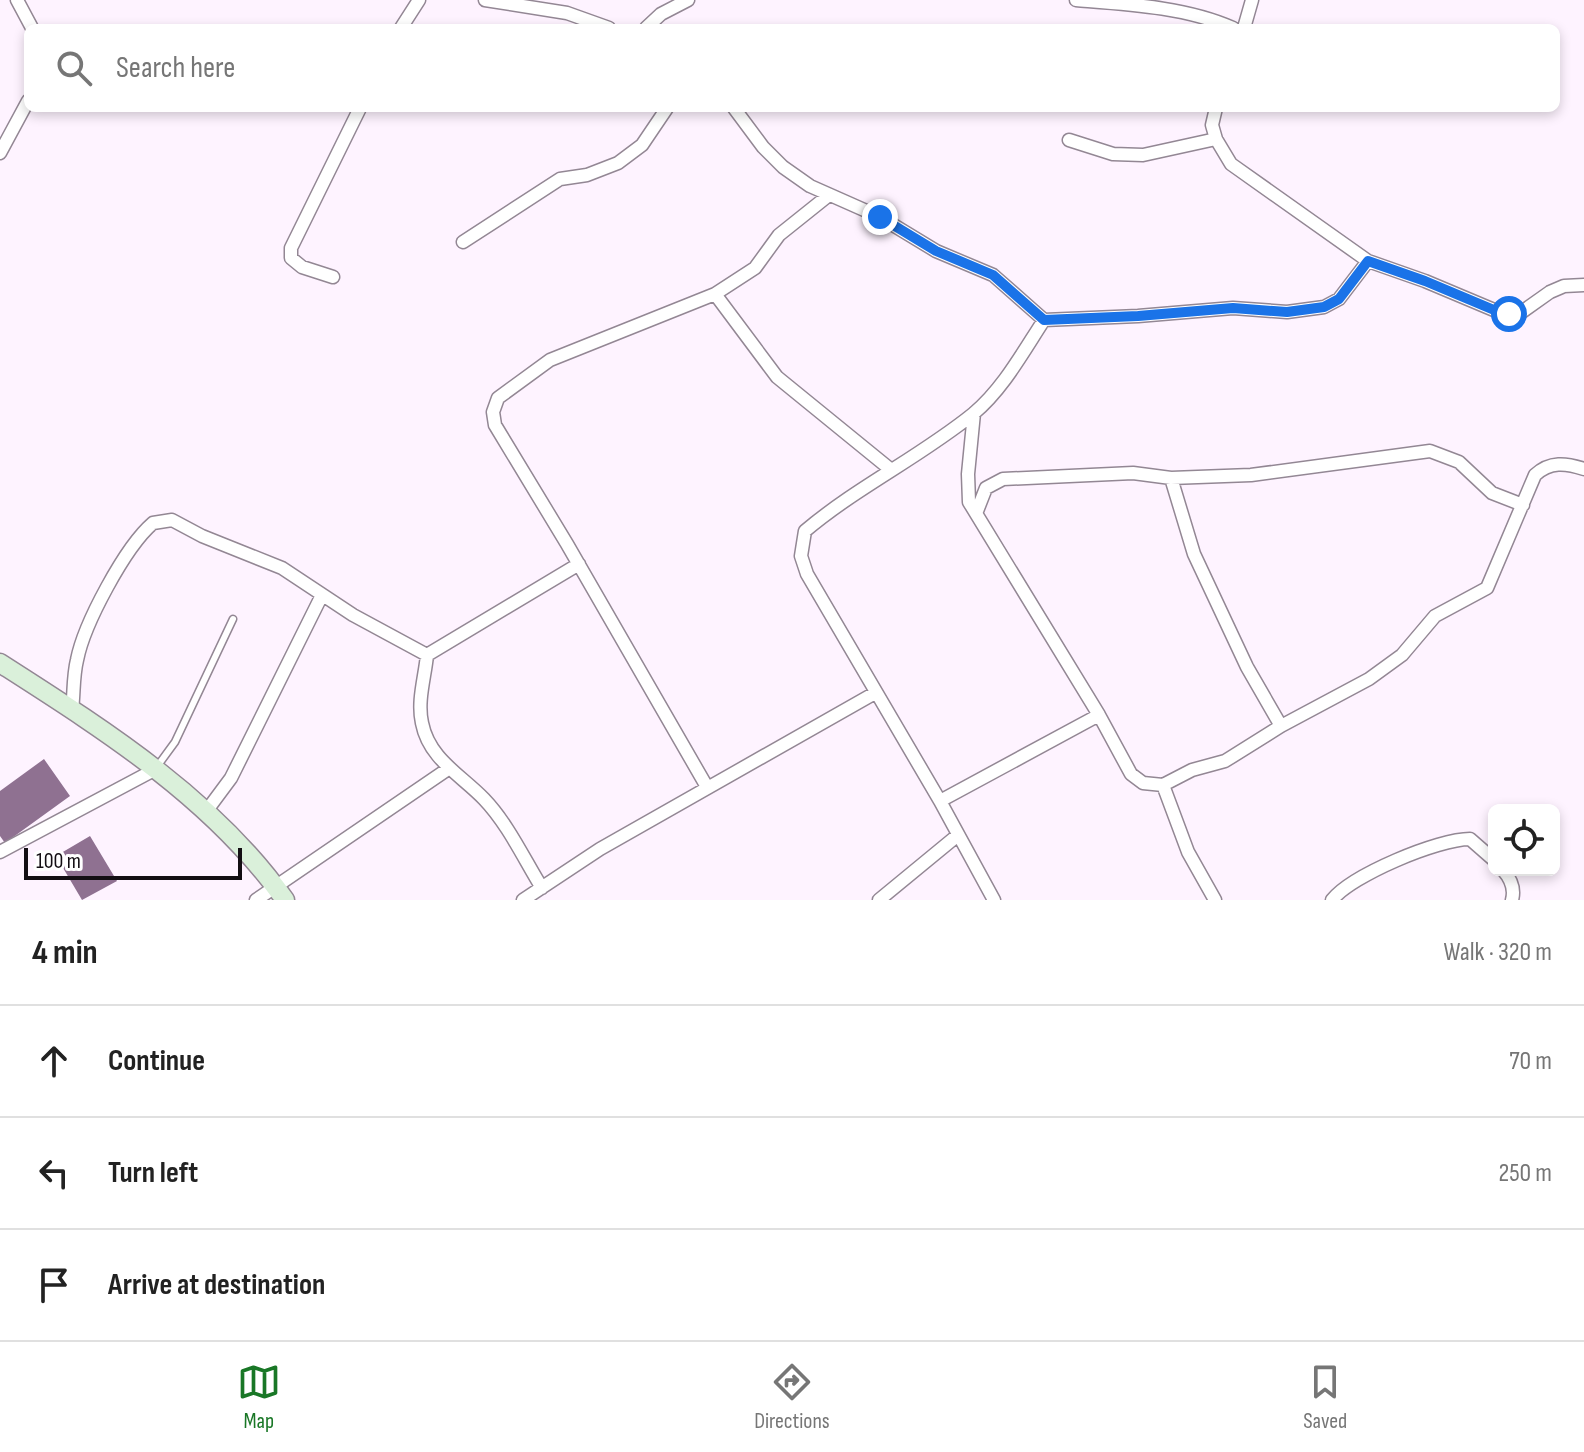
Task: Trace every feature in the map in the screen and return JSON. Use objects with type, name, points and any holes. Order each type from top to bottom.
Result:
[{"type":"street","points":[[17,0],[30,24]]},
{"type":"street","points":[[404,24],[419,0]]},
{"type":"street","points":[[485,0],[567,13],[598,24]]},
{"type":"street","points":[[650,24],[661,14],[688,0]]},
{"type":"street","points":[[1076,0],[1163,11],[1222,24]]},
{"type":"street","points":[[1245,24],[1252,0]]},
{"type":"street","points":[[0,153],[24,108]]},
{"type":"street","points":[[333,277],[302,267],[291,258],[291,248],[358,112]]},
{"type":"street","points":[[463,242],[560,179],[587,175],[618,163],[642,145],[664,112]]},
{"type":"street","points":[[737,112],[763,147],[783,167],[810,186],[880,217],[936,251],[993,275],[1044,320],[1233,308],[1287,312],[1324,307],[1339,299],[1368,261]]},
{"type":"street","points":[[1215,112],[1212,125],[1216,139],[1231,164],[1368,261],[1509,314],[1519,314],[1564,286],[1584,285]]},
{"type":"street","points":[[1069,140],[1113,154],[1143,155],[1216,139]]},
{"type":"street","points":[[707,787],[495,425],[493,412],[498,398],[550,360],[715,294],[755,268],[779,235],[829,195]]},
{"type":"street","points":[[715,294],[777,377],[890,469]]},
{"type":"street","points":[[994,900],[940,801],[807,574],[801,545],[805,531],[974,413],[1000,386],[1044,320]]},
{"type":"street","points":[[974,413],[968,474],[969,502],[1099,715],[1131,774],[1143,783],[1163,785],[1192,770],[1225,761],[1281,726],[1369,679],[1402,655],[1435,616],[1487,588],[1535,475],[1543,467],[1569,464],[1584,469]]},
{"type":"street","points":[[977,511],[986,488],[1003,479],[1133,473],[1171,478],[1251,475],[1430,451],[1459,462],[1492,493],[1523,505]]},
{"type":"street","points":[[1171,478],[1194,554],[1247,667],[1281,726]]},
{"type":"street","points":[[72,710],[77,658],[100,602],[129,549],[153,523],[172,520],[202,536],[282,568],[379,630],[427,655]]},
{"type":"street","points":[[542,888],[485,800],[448,769],[430,741],[421,720],[421,689],[427,655],[579,564]]},
{"type":"street","points":[[205,813],[231,778],[322,595]]},
{"type":"street","points":[[1,665],[127,745],[205,813],[280,892]]},
{"type":"street","points":[[528,899],[600,849],[875,693]]},
{"type":"street","points":[[940,801],[1099,715]]},
{"type":"street","points":[[0,852],[156,769]]},
{"type":"street","points":[[256,900],[280,892],[448,769]]},
{"type":"street","points":[[1163,785],[1188,852],[1215,900]]},
{"type":"street","points":[[879,900],[958,835]]},
{"type":"street","points":[[1332,900],[1342,890],[1399,859],[1456,839],[1470,839],[1488,855]]},
{"type":"street","points":[[1508,876],[1514,891],[1512,900]]},
{"type":"lane","points":[[156,769],[175,742],[233,619]]},
{"type":"building","points":[[44,759],[70,796],[5,843],[0,836],[0,791]]},
{"type":"building","points":[[90,836],[117,881],[82,900],[56,856]]},
{"type":"route","points":[[880,217],[936,251],[993,275],[1044,320],[1233,308],[1287,312],[1308,310],[1324,307],[1339,299],[1368,261],[1509,314]]}]
